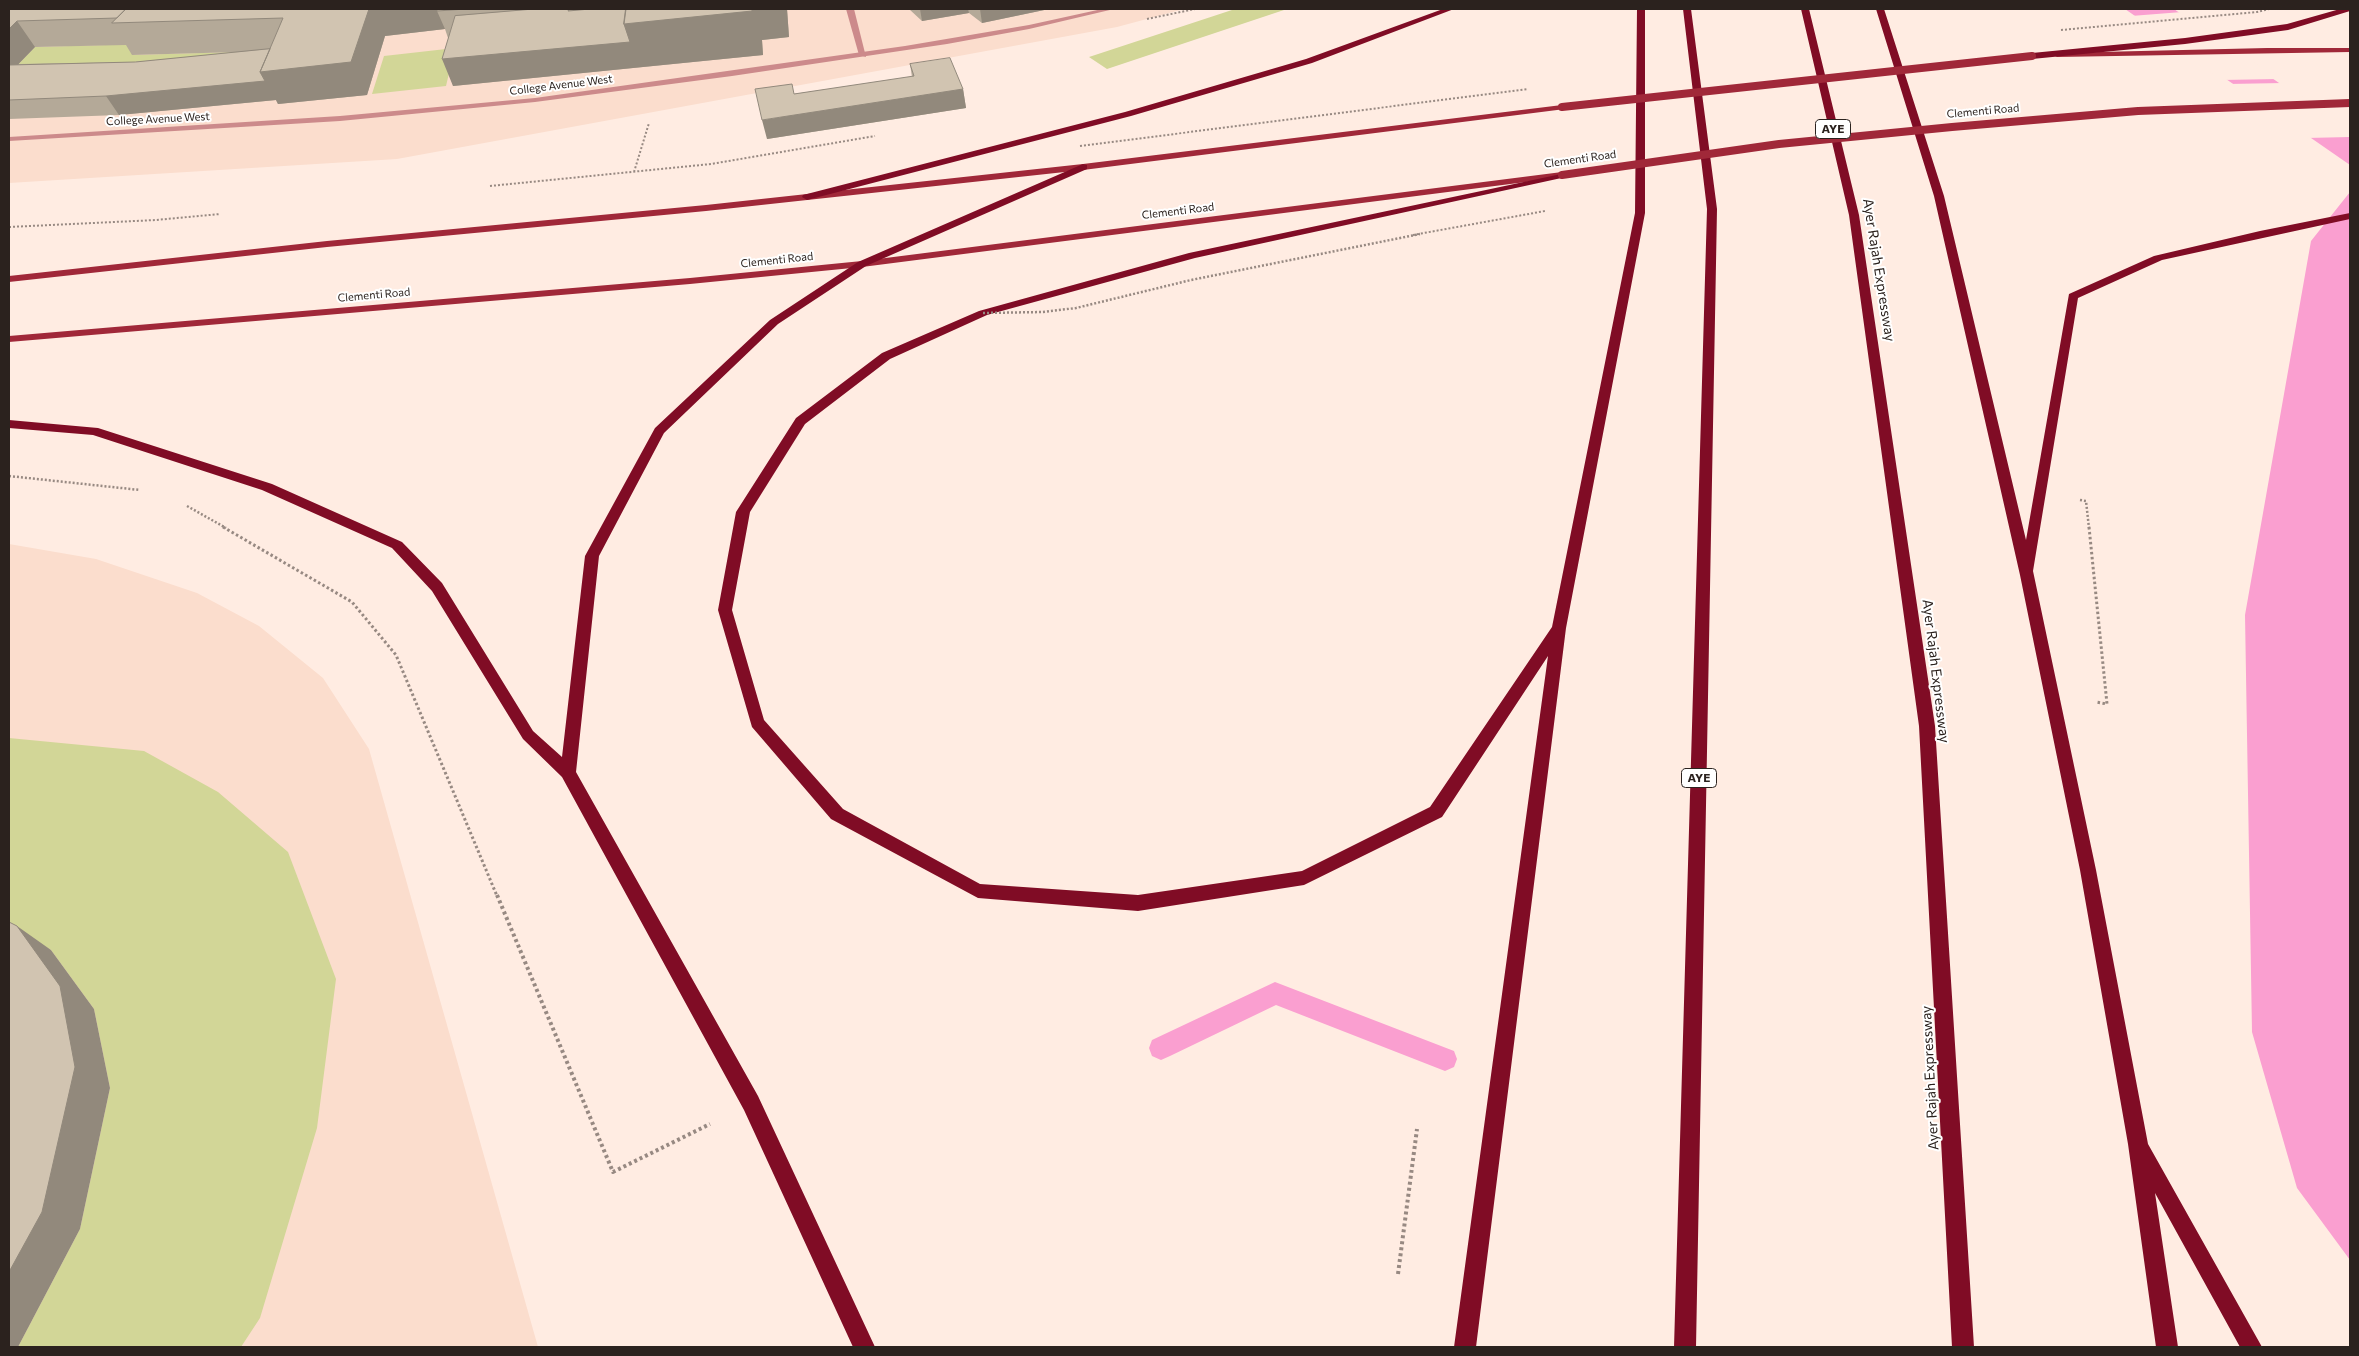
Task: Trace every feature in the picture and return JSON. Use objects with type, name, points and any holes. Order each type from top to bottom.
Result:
[{"type":"highway","points":[[807,197],[1128,114],[1309,61],[1450,9]]},
{"type":"highway","points":[[1464,1347],[1559,628],[1640,213],[1641,9]]},
{"type":"highway","name":"AYE","points":[[1685,1347],[1712,208],[1686,9]]},
{"type":"highway","name":"Ayer Rajah Expressway","points":[[1805,9],[1854,215],[1927,726],[1963,1347]]},
{"type":"highway","points":[[1880,9],[1939,196],[2027,575],[2088,870],[2138,1144],[2167,1347]]},
{"type":"highway","points":[[2032,56],[2185,41],[2288,27],[2349,9]]},
{"type":"highway","points":[[568,772],[592,556],[659,431],[774,322],[862,264],[1083,167]]},
{"type":"highway","points":[[1559,628],[1436,812],[1304,878],[1138,903],[978,891],[837,814],[757,723],[725,610],[743,512],[800,421],[886,356],[983,313],[1193,255],[1562,175]]},
{"type":"highway","points":[[2027,575],[2072,296],[2158,258],[2260,234],[2350,216]]},
{"type":"highway","points":[[9,424],[94,431],[267,487],[397,545],[436,587],[528,735],[568,772],[751,1104],[864,1347]]},
{"type":"highway","points":[[2138,1144],[2251,1347]]},
{"type":"main road","points":[[9,279],[1083,167],[1562,107],[2032,56],[2267,50],[2350,50]]},
{"type":"main road","name":"Clementi Road","points":[[9,339],[680,282],[862,264],[1562,175],[1779,144],[2138,111],[2350,102]]},
{"type":"street","points":[[850,9],[863,55]]},
{"type":"street","name":"College Avenue West","points":[[9,138],[389,115],[661,84],[863,55],[1110,9]]},
{"type":"path","points":[[634,172],[661,84]]},
{"type":"path","points":[[482,187],[712,164],[877,136]]},
{"type":"path","points":[[983,313],[1043,312],[1076,308],[1201,278],[1548,210]]},
{"type":"path","points":[[9,226],[156,220],[225,213]]},
{"type":"path","points":[[9,476],[146,491]]},
{"type":"path","points":[[2074,498],[2086,501],[2107,704],[2091,700]]},
{"type":"path","points":[[182,503],[352,602],[396,655],[613,1172],[751,1104]]},
{"type":"path","points":[[1398,1274],[1417,1129]]},
{"type":"shaded area","points":[[9,9],[1184,9],[1117,27],[397,159],[9,183]]},
{"type":"shaded area","points":[[2125,9],[2174,9],[2350,133],[2350,165]]},
{"type":"shaded area","points":[[2350,192],[2350,1260],[2297,1188],[2252,1032],[2245,615],[2311,241]]},
{"type":"shaded area","points":[[9,544],[96,559],[197,593],[259,626],[323,678],[369,749],[538,1347],[9,1347]]},
{"type":"green space","points":[[1235,9],[1287,9],[1107,69],[1089,57]]},
{"type":"green space","points":[[142,44],[133,55],[300,50],[9,74],[35,47]]},
{"type":"green space","points":[[455,48],[446,86],[372,94],[384,56]]},
{"type":"green space","points":[[9,738],[144,751],[218,792],[288,852],[336,979],[317,1128],[260,1318],[241,1347],[18,1347],[80,1229],[110,1088],[94,1009],[51,950],[9,926]]},
{"type":"pier","points":[[2182,12],[2278,79],[2222,80],[2131,16]]},
{"type":"pier","points":[[2283,83],[2350,130],[2350,137],[2306,138],[2228,84]]},
{"type":"building","points":[[9,9],[126,9],[117,18],[17,21],[9,29]]},
{"type":"building","points":[[126,9],[369,9],[351,62],[260,72],[283,18],[112,23]]},
{"type":"building","points":[[438,9],[466,9],[437,11]]},
{"type":"building","points":[[534,9],[569,9],[568,11],[626,9],[624,24],[630,42],[442,59],[455,16]]},
{"type":"building","points":[[626,9],[752,9],[752,11],[624,24]]},
{"type":"building","points":[[270,49],[260,72],[265,81],[106,96],[9,100],[9,65],[135,62]]},
{"type":"building","points":[[950,58],[963,89],[762,120],[755,89],[792,84],[794,94],[914,76],[910,64]]},
{"type":"building","points":[[9,922],[17,926],[60,986],[75,1067],[42,1212],[9,1272]]},
{"type":"waterway","points":[[1161,1048],[1275,993],[1445,1059]]}]
